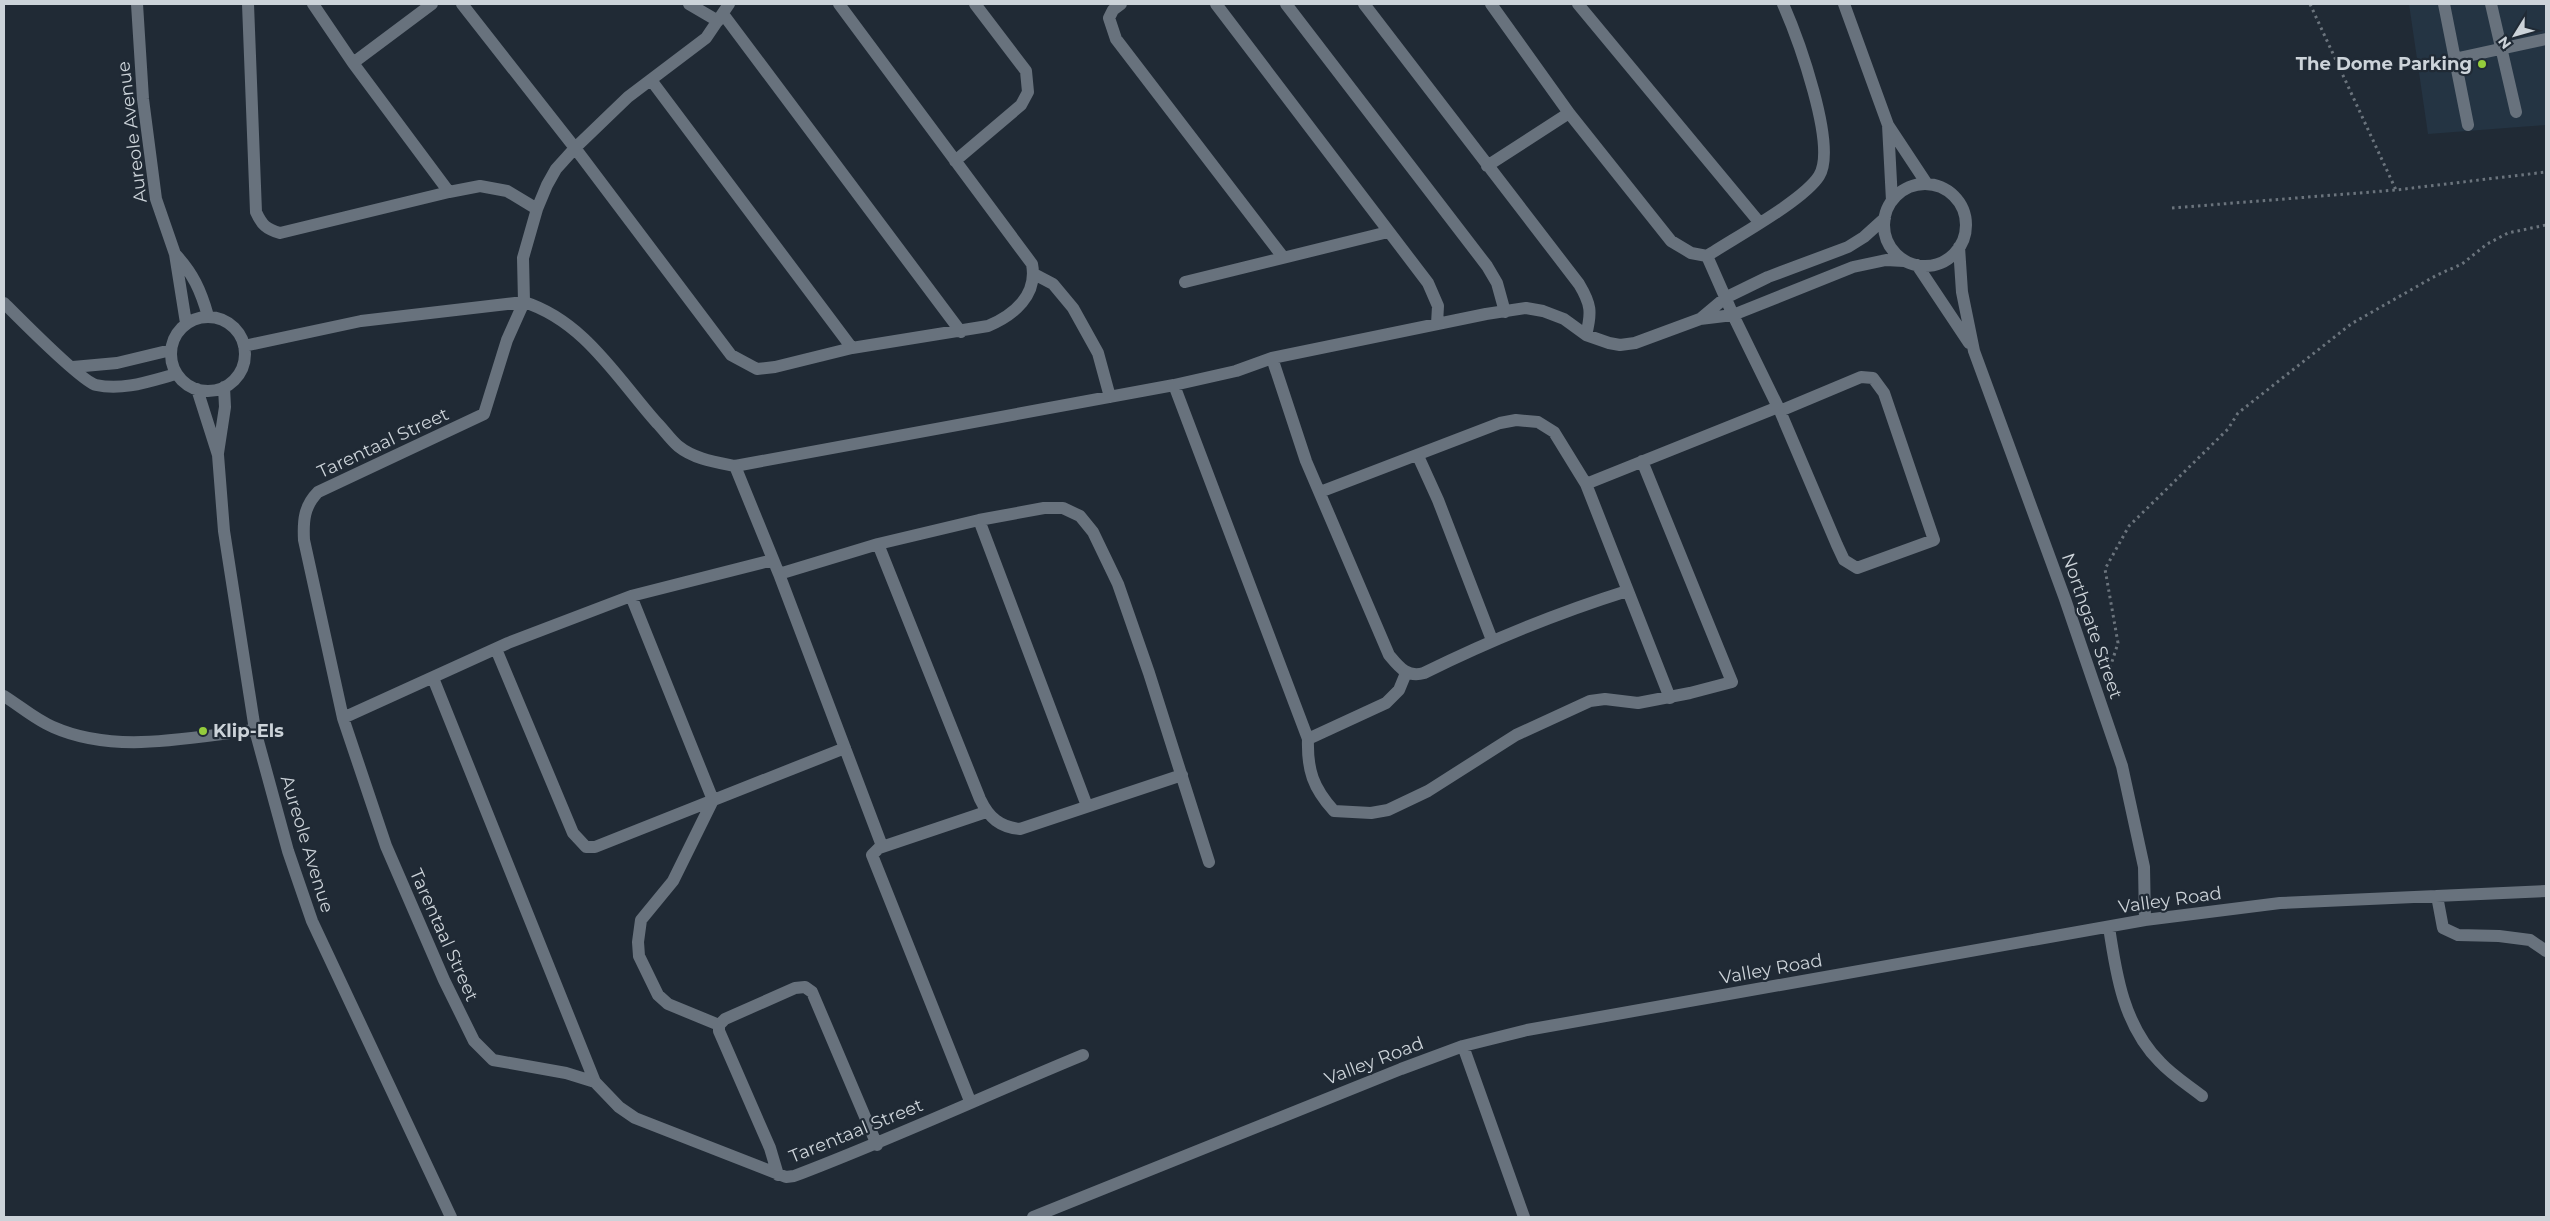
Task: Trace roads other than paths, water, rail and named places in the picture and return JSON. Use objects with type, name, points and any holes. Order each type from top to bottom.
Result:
[{"type":"street","name":"Aureole Avenue","points":[[137,4],[143,99],[156,199],[175,254],[186,323]]},
{"type":"street","points":[[248,4],[256,212],[261,223],[269,230],[280,234],[480,186],[507,191],[537,209]]},
{"type":"street","points":[[313,4],[353,63],[449,192]]},
{"type":"street","points":[[353,63],[432,4]]},
{"type":"street","points":[[462,4],[575,148],[731,355],[757,369],[774,367],[852,348],[962,332],[988,326],[1006,318],[1021,306],[1029,292],[1034,274],[1032,264],[839,4]]},
{"type":"street","points":[[689,4],[723,13],[962,332]]},
{"type":"street","points":[[956,161],[1022,104],[1028,92],[1026,71],[975,4]]},
{"type":"street","points":[[1121,4],[1113,10],[1109,18],[1116,39],[1283,257]]},
{"type":"street","points":[[1216,4],[1290,98],[1435,295],[1438,306],[1437,324]]},
{"type":"street","points":[[1286,4],[1487,266],[1497,283],[1505,312]]},
{"type":"street","points":[[1364,4],[1584,292],[1591,315],[1586,334]]},
{"type":"street","points":[[1491,4],[1569,113],[1671,242],[1691,253],[1707,256],[1807,190],[1822,170],[1824,157],[1823,130],[1796,36],[1783,4]]},
{"type":"street","points":[[1578,4],[1759,222]]},
{"type":"street","points":[[1844,4],[1888,126],[1927,184]]},
{"type":"street","points":[[2444,4],[2468,125]]},
{"type":"street","points":[[2491,4],[2516,112]]},
{"type":"street","points":[[524,302],[524,258],[537,209],[556,169],[628,97],[706,38],[723,13]]},
{"type":"street","points":[[2454,59],[2546,39]]},
{"type":"street","points":[[651,80],[852,348]]},
{"type":"street","points":[[1487,166],[1569,113]]},
{"type":"street","points":[[1888,126],[1892,201],[1885,218],[1884,227],[1887,240],[1894,252],[1904,260],[1917,265],[1931,266],[1944,262],[1959,247],[1966,230],[1965,217],[1960,204],[1952,194],[1940,187],[1927,184],[1914,186],[1902,192],[1892,201]]},
{"type":"street","points":[[1700,319],[1726,298],[1768,277],[1830,255],[1864,237],[1885,218]]},
{"type":"street","points":[[1185,282],[1388,232]]},
{"type":"street","name":"Northgate Street","points":[[1959,247],[1962,292],[1974,351],[2065,599],[2122,766],[2144,868],[2144,920]]},
{"type":"street","name":"Aureole Avenue","points":[[175,254],[188,268],[198,284],[208,316]]},
{"type":"street","points":[[1830,255],[1837,272]]},
{"type":"street","points":[[1586,484],[1642,462],[1779,409],[1861,377],[1873,378],[1884,393],[1934,540],[1867,565],[1857,568],[1851,566],[1841,552],[1779,409],[1733,315],[1707,256]]},
{"type":"street","points":[[244,346],[361,321],[524,302],[542,308],[564,321],[591,343],[634,397],[678,446],[696,457],[735,466],[1174,385],[1236,371],[1272,358],[1526,308],[1543,311],[1564,319],[1586,334],[1620,345],[1635,343],[1700,319],[1733,315],[1837,272],[1870,262],[1904,260]]},
{"type":"street","name":"Northgate Street","points":[[1917,265],[1974,351]]},
{"type":"street","points":[[1034,274],[1053,284],[1073,308],[1098,353],[1110,397]]},
{"type":"street","name":"Tarentaal Street","points":[[524,302],[507,340],[484,414],[318,492],[307,508],[302,521],[304,540],[343,718],[386,846],[444,980],[474,1041],[493,1060],[566,1072],[595,1082],[619,1108],[636,1118],[778,1175],[794,1176],[877,1145],[970,1101],[1083,1055]]},
{"type":"street","points":[[4,304],[87,382],[110,387],[131,386],[176,374]]},
{"type":"street","points":[[208,316],[226,321],[234,328],[244,346],[243,367],[238,376],[224,387],[210,391],[197,389],[176,374],[171,350],[173,340],[186,323],[208,316]]},
{"type":"street","points":[[73,367],[117,363],[171,350]]},
{"type":"street","points":[[1272,358],[1306,461],[1389,655],[1406,673],[1415,676],[1424,673],[1492,640],[1569,609],[1627,591]]},
{"type":"street","points":[[1174,385],[1308,739],[1308,759],[1312,779],[1320,796],[1334,811],[1371,813],[1388,810],[1428,791],[1516,735],[1578,705],[1604,699],[1638,703],[1670,698],[1732,682],[1642,462]]},
{"type":"street","name":"Aureole Avenue","points":[[224,387],[225,407],[218,455],[224,531],[254,730],[288,851],[312,921],[451,1217]]},
{"type":"street","name":"Aureole Avenue","points":[[197,389],[218,455]]},
{"type":"street","points":[[1320,492],[1500,423],[1516,420],[1538,422],[1554,432],[1586,484],[1670,698]]},
{"type":"street","points":[[1418,456],[1438,500],[1492,640]]},
{"type":"street","points":[[735,466],[779,574],[882,846]]},
{"type":"street","points":[[779,574],[878,544],[979,520],[1044,508],[1063,508],[1080,516],[1093,532],[1121,593],[1209,862]]},
{"type":"street","points":[[979,520],[1087,806]]},
{"type":"street","points":[[878,544],[986,812],[999,824],[1020,829],[1182,775]]},
{"type":"street","points":[[343,718],[496,649],[631,596],[773,560]]},
{"type":"street","points":[[631,596],[713,800],[673,881],[641,920],[638,942],[639,956],[658,994],[668,1004],[719,1025]]},
{"type":"street","points":[[496,649],[573,833],[586,847],[595,846],[845,748]]},
{"type":"street","points":[[1308,739],[1386,703],[1399,690],[1406,673]]},
{"type":"street","points":[[433,678],[595,1082]]},
{"type":"street","points":[[4,696],[52,727],[90,739],[121,743],[254,730]]},
{"type":"street","points":[[970,1101],[872,855],[882,846],[986,812]]},
{"type":"street","name":"Valley Road","points":[[1033,1217],[1052,1214],[1336,1094],[1463,1046],[1527,1030],[2144,920],[2280,903],[2546,891]]},
{"type":"street","points":[[2437,896],[2444,928],[2458,935],[2499,936],[2530,940],[2546,951]]},
{"type":"street","points":[[2109,927],[2126,1008],[2138,1035],[2160,1063],[2202,1096]]},
{"type":"street","points":[[778,1175],[770,1148],[719,1032],[719,1025],[725,1019],[795,988],[805,987],[812,992],[877,1145]]},
{"type":"street","points":[[1463,1046],[1524,1217]]},
{"type":"place","name":"The Dome Parking","points":[[2482,64]]},
{"type":"place","name":"Klip-Els","points":[[203,731]]}]
